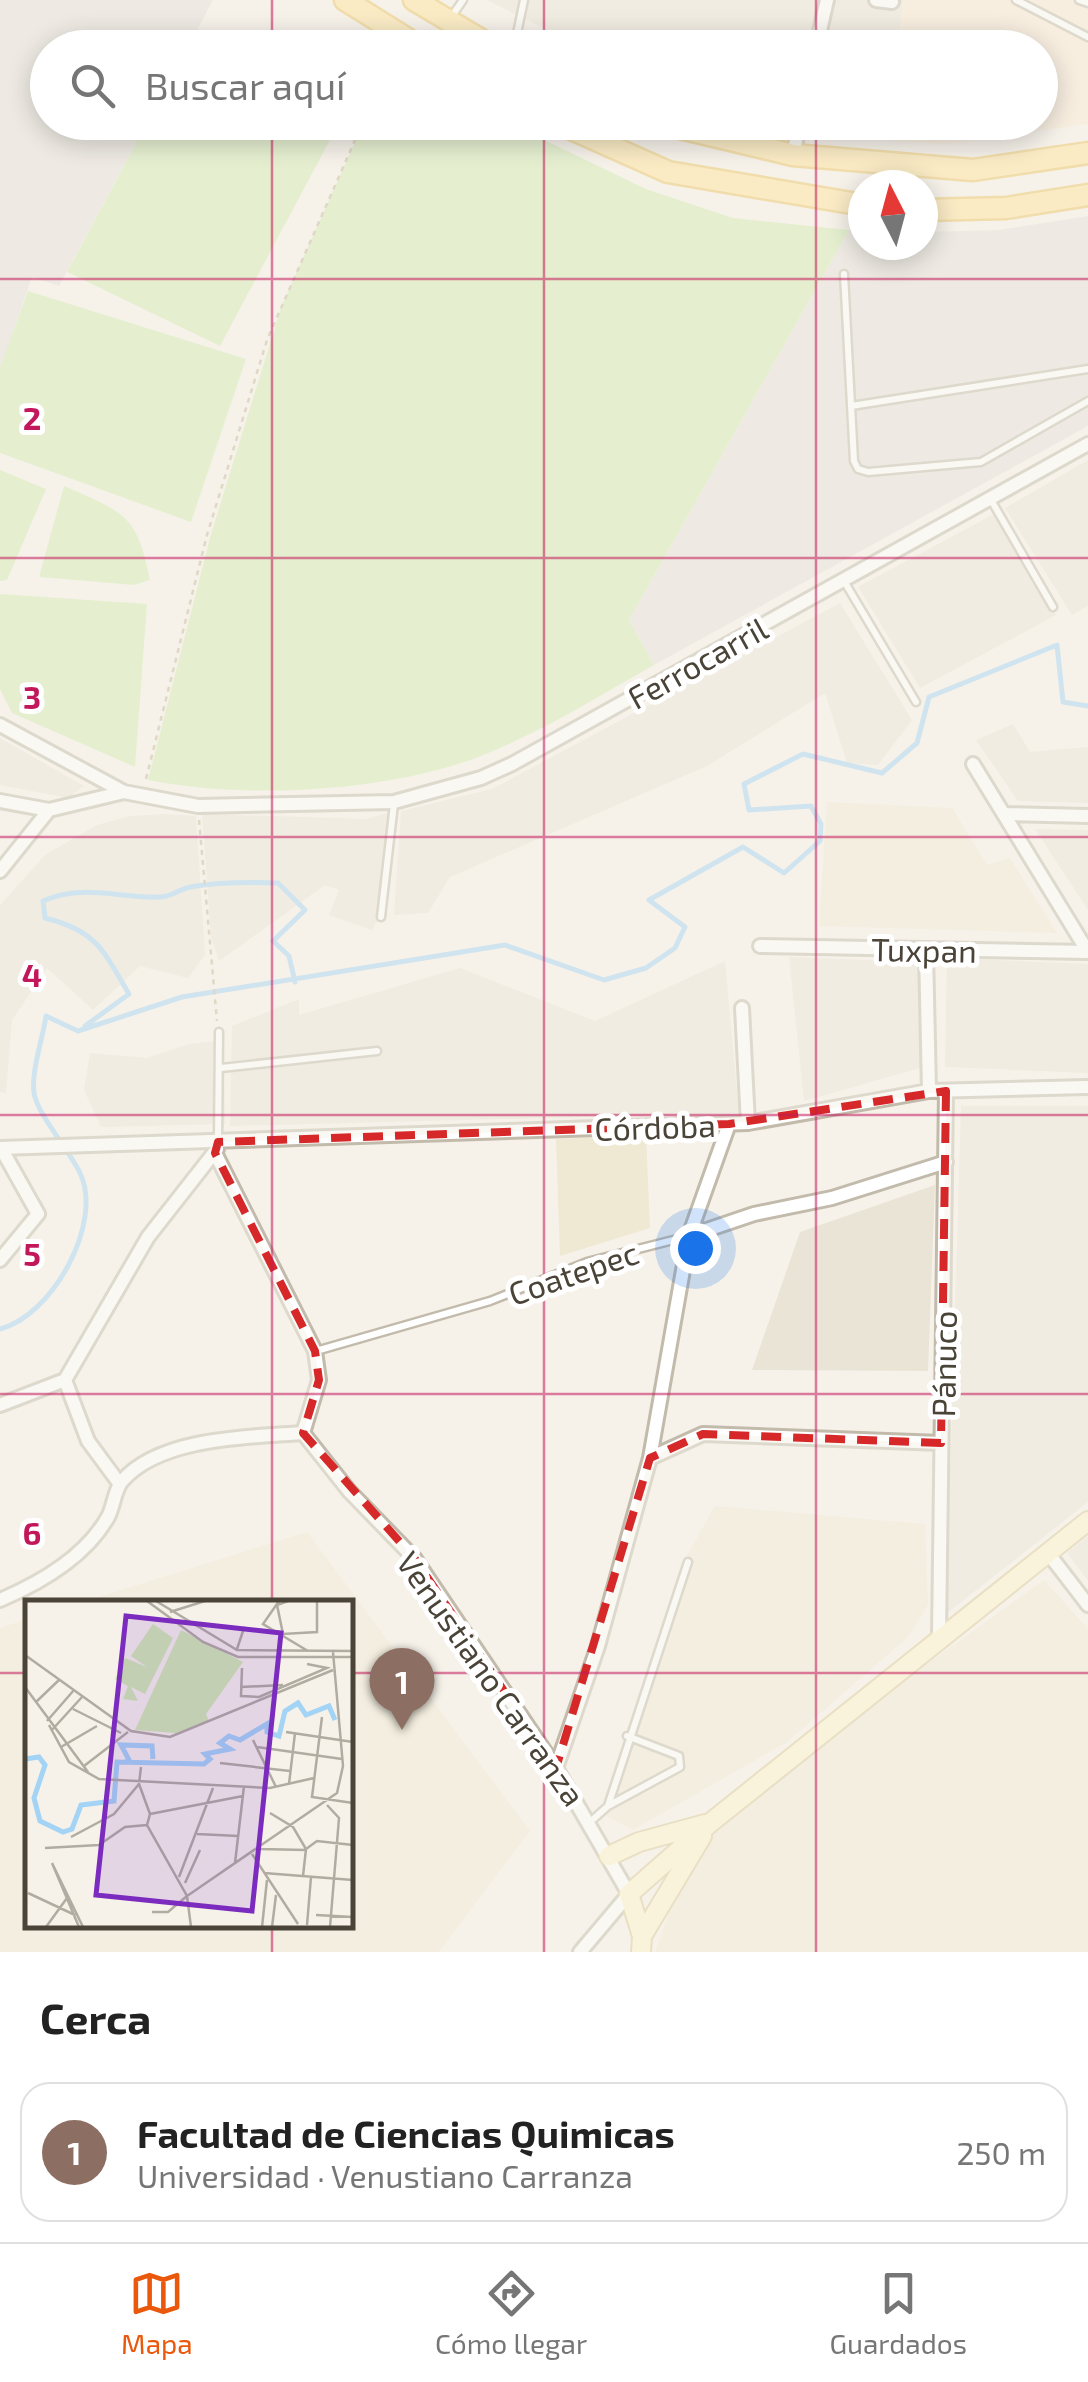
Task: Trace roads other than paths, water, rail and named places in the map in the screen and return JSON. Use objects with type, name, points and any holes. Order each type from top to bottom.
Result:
[{"type":"main road","points":[[344,0],[393,30]]},
{"type":"main road","points":[[414,0],[465,30]]},
{"type":"main road","points":[[596,140],[668,172],[848,202]]},
{"type":"main road","points":[[730,140],[793,155],[974,170],[1088,154]]},
{"type":"main road","points":[[938,210],[1006,208],[1088,195]]},
{"type":"main road","name":"Venustiano Carranza","points":[[642,1944],[630,1894],[710,1823],[1088,1521]]},
{"type":"main road","points":[[610,1856],[639,1842],[710,1823]]},
{"type":"main road","name":"Venustiano Carranza","points":[[642,1944],[710,1823]]},
{"type":"street","points":[[820,30],[827,0]]},
{"type":"street","points":[[876,0],[892,2]]},
{"type":"street","points":[[793,155],[796,140]]},
{"type":"street","name":"Ferrocarril","points":[[0,724],[124,792],[198,806],[394,802],[481,778],[512,764],[1088,444]]},
{"type":"street","points":[[973,764],[1088,952]]},
{"type":"street","name":"Ferrocarril","points":[[49,810],[124,792]]},
{"type":"street","points":[[0,801],[49,810],[0,871]]},
{"type":"street","points":[[1004,814],[1088,816]]},
{"type":"street","name":"Tuxpan","points":[[760,946],[1088,952]]},
{"type":"street","points":[[926,950],[929,1090]]},
{"type":"street","points":[[742,1008],[748,1123]]},
{"type":"street","name":"Córdoba","points":[[0,1148],[217,1147],[748,1123],[929,1090],[1088,1086]]},
{"type":"street","name":"Pánuco","points":[[939,1637],[946,1090]]},
{"type":"street","points":[[556,1768],[598,1646],[650,1458],[690,1236],[729,1124]]},
{"type":"street","points":[[0,1405],[65,1380],[148,1237],[217,1147],[315,1351],[318,1380],[303,1433],[220,1439],[148,1460],[119,1483],[108,1516],[86,1544],[48,1576],[0,1600]]},
{"type":"street","points":[[0,1148],[38,1214],[0,1260]]},
{"type":"street","name":"Coatepec","points":[[690,1236],[754,1214],[832,1198],[946,1162]]},
{"type":"street","points":[[65,1380],[88,1441],[119,1483]]},
{"type":"street","name":"Venustiano Carranza","points":[[303,1433],[349,1491],[415,1559],[556,1768],[630,1894]]},
{"type":"street","points":[[650,1458],[703,1434],[941,1444]]},
{"type":"street","points":[[1048,1553],[1088,1604]]},
{"type":"street","points":[[580,1952],[630,1894]]},
{"type":"street","points":[[599,1934],[599,1952]]},
{"type":"lane","points":[[448,20],[463,0]]},
{"type":"lane","points":[[518,30],[524,0]]},
{"type":"lane","points":[[1016,0],[1088,36]]},
{"type":"lane","points":[[1078,0],[1088,3]]},
{"type":"lane","points":[[844,274],[854,461],[868,472],[981,462],[1088,401]]},
{"type":"lane","points":[[851,406],[1088,369]]},
{"type":"lane","points":[[991,500],[1053,607]]},
{"type":"lane","points":[[844,582],[916,702]]},
{"type":"lane","points":[[381,917],[394,802]]},
{"type":"lane","points":[[217,1147],[219,1032]]},
{"type":"lane","points":[[221,1068],[377,1051]]},
{"type":"lane","name":"Coatepec","points":[[315,1351],[490,1301],[588,1262],[690,1236]]},
{"type":"lane","points":[[608,1806],[688,1562]]},
{"type":"lane","points":[[590,1822],[608,1806],[680,1766],[679,1756],[628,1736]]},
{"type":"waterway","points":[[0,1329],[19,1321],[54,1287],[79,1241],[85,1217],[86,1194],[80,1173],[34,1093],[46,1016],[78,1031],[182,997],[505,945],[604,980],[646,968],[675,948],[685,927],[649,900],[743,847],[784,873],[820,841],[821,824],[811,806],[749,810],[744,784],[803,754],[882,773],[917,743],[929,697],[1057,645],[1063,702],[1088,706]]},
{"type":"waterway","points":[[85,1026],[129,994],[97,944],[76,929],[45,918],[43,901],[72,893],[161,897],[201,885],[278,883],[305,910],[273,941],[289,956],[295,982]]},
{"type":"place","name":"Facultad de Ciencias Quimicas","points":[[402,1730]]}]
